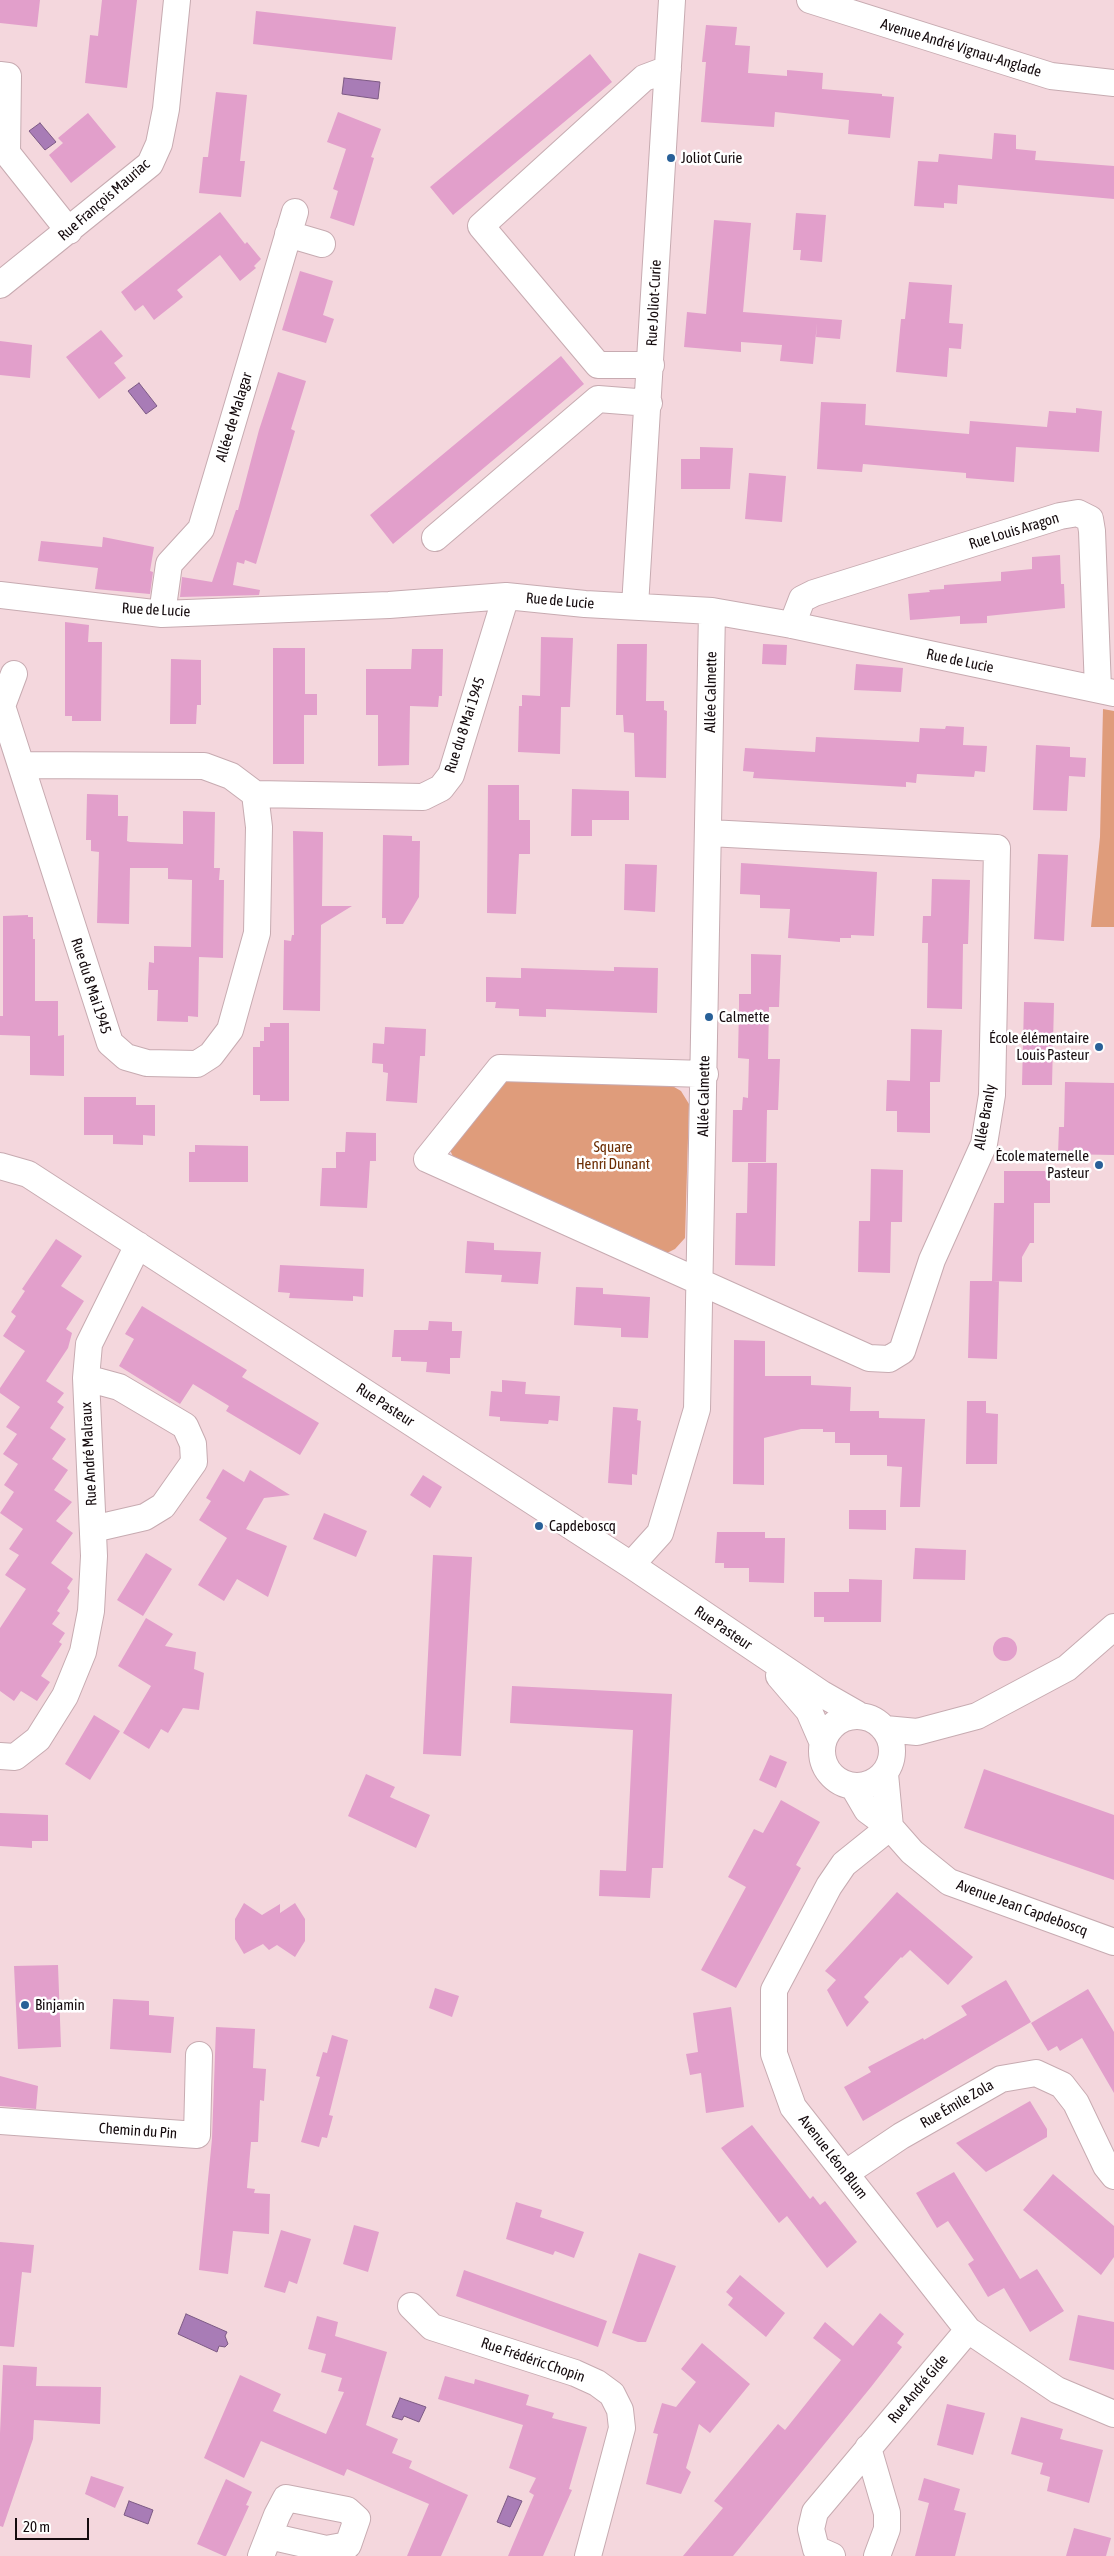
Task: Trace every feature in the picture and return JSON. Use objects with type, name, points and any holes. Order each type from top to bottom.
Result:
[{"type":"street","name":"Rue François Mauriac","points":[[0,285],[150,164],[159,144],[166,109],[177,0]]},
{"type":"street","name":"Rue Joliot-Curie","points":[[635,606],[649,403],[672,0]]},
{"type":"street","name":"Avenue André Vignau-Anglade","points":[[810,0],[1051,76],[1114,83]]},
{"type":"street","points":[[598,399],[598,365],[481,226],[644,78],[668,69]]},
{"type":"street","points":[[4,76],[4,151],[69,231]]},
{"type":"street","name":"Allée de Malagar","points":[[162,614],[169,564],[201,529],[292,223],[322,244]]},
{"type":"street","points":[[598,365],[651,365]]},
{"type":"street","points":[[435,538],[598,399],[649,403]]},
{"type":"street","name":"Rue Louis Aragon","points":[[792,625],[802,599],[814,593],[1078,512],[1090,519],[1106,691]]},
{"type":"street","name":"Rue de Lucie","points":[[0,595],[162,614],[389,605],[506,596],[585,604],[712,611],[792,625],[1106,691]]},
{"type":"street","name":"Rue du 8 Mai 1945","points":[[14,674],[2,706],[110,1043],[126,1056],[147,1063],[197,1064],[211,1055],[230,1030],[257,933],[259,827],[255,794],[423,797],[441,788],[451,775],[506,596]]},
{"type":"street","name":"Allée Calmette","points":[[631,1565],[660,1533],[697,1409],[705,1074],[712,611]]},
{"type":"street","points":[[22,765],[204,766],[231,776],[255,794]]},
{"type":"street","name":"Allée Branly","points":[[700,1283],[869,1358],[889,1359],[902,1351],[932,1260],[984,1144],[992,1095],[997,858],[997,848],[709,833]]},
{"type":"street","points":[[700,1283],[427,1159],[500,1068],[705,1074]]},
{"type":"street","name":"Rue Pasteur","points":[[0,1166],[28,1174],[631,1565],[822,1694],[857,1714]]},
{"type":"street","name":"Rue André Malraux","points":[[0,1756],[15,1757],[38,1739],[65,1696],[83,1652],[91,1611],[93,1529],[86,1378],[89,1344],[138,1245]]},
{"type":"street","name":"Rue André Malraux","points":[[86,1378],[119,1387],[185,1426],[193,1444],[194,1462],[163,1506],[145,1518],[93,1529]]},
{"type":"street","points":[[890,1826],[887,1752],[882,1724],[857,1714],[832,1724],[822,1741],[823,1762],[835,1779],[853,1786],[870,1784],[887,1752],[917,1732],[977,1716],[1025,1692],[1067,1668],[1114,1627]]},
{"type":"street","name":"Rue Pasteur","points":[[764,1655],[809,1711],[822,1741]]},
{"type":"street","name":"Avenue Jean Capdeboscq","points":[[853,1786],[867,1810],[890,1826],[912,1852],[949,1882],[1114,1942]]},
{"type":"street","name":"Avenue Léon Blum","points":[[890,1826],[844,1864],[829,1886],[774,1990],[774,2054],[793,2107],[968,2330],[1056,2390],[1114,2414]]},
{"type":"street","name":"Chemin du Pin","points":[[0,2121],[196,2135],[200,2055]]},
{"type":"street","name":"Rue Émile Zola","points":[[846,2173],[901,2136],[1001,2079],[1036,2073],[1062,2084],[1076,2104],[1106,2166],[1114,2176]]},
{"type":"street","name":"Rue Frédéric Chopin","points":[[411,2306],[432,2327],[575,2373],[597,2383],[612,2394],[620,2410],[622,2428],[588,2556]]},
{"type":"street","name":"Rue André Gide","points":[[832,2556],[816,2549],[811,2529],[815,2512],[968,2330]]},
{"type":"street","points":[[868,2448],[887,2513],[887,2529],[877,2556]]},
{"type":"green space","points":[[1103,709],[1114,711],[1114,927],[1091,927],[1100,837]]},
{"type":"green space","name":"Square Henri Dunant","points":[[507,1080],[669,1084],[681,1091],[689,1104],[685,1238],[675,1249],[667,1253],[455,1161],[450,1150],[492,1087]]},
{"type":"shaded area","points":[[344,78],[380,82],[378,99],[342,94]]},
{"type":"shaded area","points":[[40,123],[56,142],[45,150],[29,131]]},
{"type":"shaded area","points":[[139,383],[157,406],[146,414],[128,391]]},
{"type":"shaded area","points":[[186,2314],[227,2332],[225,2336],[228,2344],[225,2347],[219,2346],[217,2352],[178,2334]]},
{"type":"shaded area","points":[[400,2398],[426,2407],[419,2422],[404,2416],[402,2420],[392,2417]]},
{"type":"shaded area","points":[[508,2496],[522,2501],[510,2527],[497,2522]]},
{"type":"shaded area","points":[[129,2501],[153,2510],[148,2524],[124,2515]]},
{"type":"building","points":[[0,0],[40,0],[37,27],[0,23]]},
{"type":"building","points":[[102,0],[137,0],[127,88],[85,83],[90,35],[98,36]]},
{"type":"building","points":[[256,11],[396,27],[392,60],[253,44]]},
{"type":"building","points":[[706,25],[737,27],[735,45],[750,46],[748,73],[787,76],[787,70],[823,73],[822,89],[882,94],[882,96],[894,97],[890,138],[848,134],[849,120],[775,112],[774,127],[701,122],[706,62],[702,62]]},
{"type":"building","points":[[590,54],[612,82],[453,215],[430,187]]},
{"type":"building","points":[[216,92],[247,95],[240,161],[245,161],[241,197],[199,193],[203,157],[208,157]]},
{"type":"building","points":[[338,112],[381,129],[371,157],[374,158],[354,226],[330,218],[338,191],[333,189],[346,149],[327,142]]},
{"type":"building","points":[[88,113],[116,147],[71,183],[49,155],[63,143],[58,138]]},
{"type":"building","points":[[994,133],[1016,135],[1016,149],[1036,151],[1035,160],[1114,166],[1114,199],[958,185],[957,204],[944,203],[944,208],[914,206],[918,161],[938,162],[939,154],[992,159]]},
{"type":"building","points":[[220,212],[245,244],[247,242],[261,259],[254,266],[256,268],[240,281],[220,255],[177,290],[183,297],[154,320],[143,305],[135,311],[121,292]]},
{"type":"building","points":[[796,213],[826,215],[822,262],[800,260],[801,250],[793,250]]},
{"type":"building","points":[[714,220],[751,223],[743,312],[842,320],[840,339],[816,337],[817,323],[813,364],[780,361],[782,345],[741,342],[741,352],[684,347],[687,312],[706,314]]},
{"type":"building","points":[[300,271],[333,281],[323,315],[334,319],[326,343],[282,330]]},
{"type":"building","points":[[909,282],[952,285],[949,323],[963,324],[961,349],[949,348],[947,377],[896,372],[901,319],[905,319]]},
{"type":"building","points":[[101,330],[123,356],[114,363],[126,378],[99,399],[66,357]]},
{"type":"building","points":[[0,341],[32,345],[30,378],[0,375]]},
{"type":"building","points":[[561,356],[584,384],[393,544],[370,515]]},
{"type":"building","points":[[278,372],[306,381],[291,429],[295,431],[256,564],[245,560],[244,564],[237,562],[233,585],[260,590],[259,595],[180,597],[182,577],[212,582],[236,510],[238,510],[259,430]]},
{"type":"building","points":[[821,402],[866,404],[865,425],[969,434],[970,421],[1047,427],[1049,411],[1076,413],[1076,408],[1102,411],[1099,452],[1016,447],[1014,482],[966,478],[966,473],[863,464],[862,472],[817,469]]},
{"type":"building","points":[[700,447],[733,448],[730,489],[681,489],[681,459],[700,459]]},
{"type":"building","points":[[749,473],[786,476],[782,522],[745,519]]},
{"type":"building","points":[[103,537],[154,547],[150,571],[153,572],[150,594],[95,589],[98,568],[38,561],[41,541],[102,547]]},
{"type":"building","points":[[1060,555],[1061,584],[1064,584],[1065,608],[987,616],[987,623],[960,624],[960,616],[910,620],[908,594],[944,589],[944,585],[1001,581],[1001,572],[1032,569],[1032,557]]},
{"type":"building","points":[[65,622],[89,625],[88,642],[102,642],[101,721],[72,721],[72,716],[65,716]]},
{"type":"building","points":[[541,637],[573,638],[570,707],[561,707],[560,754],[518,752],[519,706],[522,706],[522,695],[540,696]]},
{"type":"building","points":[[617,644],[647,644],[646,701],[664,701],[664,710],[667,711],[666,778],[635,777],[634,733],[624,732],[623,715],[616,715]]},
{"type":"building","points":[[763,644],[787,645],[786,665],[762,664]]},
{"type":"building","points":[[273,648],[305,648],[305,694],[317,694],[317,715],[304,715],[304,764],[273,764]]},
{"type":"building","points":[[412,649],[443,649],[442,696],[439,696],[438,707],[410,706],[409,765],[378,766],[378,715],[366,715],[366,669],[411,669]]},
{"type":"building","points":[[171,659],[201,660],[201,705],[197,705],[196,724],[170,724]]},
{"type":"building","points":[[856,664],[903,668],[901,692],[854,690]]},
{"type":"building","points":[[946,726],[964,727],[963,745],[987,746],[985,772],[975,771],[974,777],[917,774],[916,783],[906,782],[906,787],[753,778],[754,772],[743,771],[745,748],[815,752],[816,737],[919,742],[920,728],[945,729]]},
{"type":"building","points":[[1036,745],[1070,747],[1070,757],[1086,758],[1085,777],[1069,776],[1067,811],[1033,810]]},
{"type":"building","points":[[488,785],[519,785],[519,820],[530,820],[530,854],[519,854],[516,914],[487,913]]},
{"type":"building","points":[[572,789],[629,791],[629,820],[592,820],[592,836],[571,836]]},
{"type":"building","points":[[87,794],[118,795],[118,816],[128,816],[127,841],[130,842],[183,844],[183,811],[215,812],[214,868],[220,868],[219,880],[224,880],[223,958],[199,957],[198,1017],[188,1016],[188,1022],[157,1021],[158,990],[148,990],[148,982],[149,962],[154,963],[154,946],[191,947],[192,880],[168,879],[168,868],[130,868],[129,924],[97,923],[99,852],[91,851],[91,840],[86,840]]},
{"type":"building","points":[[293,831],[323,832],[322,906],[352,906],[321,925],[320,1011],[283,1010],[284,940],[291,941],[292,935],[294,935]]},
{"type":"building","points":[[383,835],[412,836],[412,841],[420,841],[419,897],[403,924],[386,924],[386,918],[382,918]]},
{"type":"building","points":[[1038,854],[1068,855],[1064,941],[1034,939]]},
{"type":"building","points":[[741,863],[877,872],[874,936],[851,935],[851,938],[840,938],[840,942],[788,938],[790,909],[760,908],[760,895],[740,894]]},
{"type":"building","points":[[625,864],[657,865],[655,912],[624,910]]},
{"type":"building","points":[[932,879],[970,880],[968,944],[963,944],[962,1009],[927,1008],[928,943],[922,943],[923,916],[931,916]]},
{"type":"building","points":[[28,915],[28,917],[33,917],[33,939],[35,939],[35,1001],[58,1001],[58,1036],[64,1035],[64,1076],[30,1075],[30,1036],[0,1035],[0,1016],[3,1016],[3,916]]},
{"type":"building","points":[[751,954],[781,955],[779,1007],[769,1007],[768,1059],[780,1059],[778,1110],[767,1110],[766,1162],[732,1162],[733,1110],[742,1110],[743,1097],[748,1098],[749,1059],[738,1058],[739,994],[751,994]]},
{"type":"building","points":[[614,967],[658,968],[657,1013],[546,1009],[546,1017],[519,1016],[519,1009],[495,1008],[496,1002],[486,1002],[486,977],[521,978],[521,968],[614,971]]},
{"type":"building","points":[[1024,1002],[1054,1003],[1052,1085],[1022,1085]]},
{"type":"building","points":[[270,1023],[289,1023],[289,1101],[260,1101],[260,1095],[253,1095],[253,1047],[260,1047],[260,1041],[264,1041],[264,1027],[270,1027]]},
{"type":"building","points":[[385,1027],[426,1029],[425,1056],[420,1056],[417,1103],[386,1101],[388,1073],[383,1072],[383,1064],[372,1063],[373,1043],[384,1044]]},
{"type":"building","points":[[911,1029],[942,1030],[940,1082],[930,1082],[930,1133],[897,1132],[897,1111],[886,1111],[887,1080],[910,1081]]},
{"type":"building","points":[[1065,1082],[1114,1083],[1114,1155],[1058,1154],[1059,1127],[1064,1127]]},
{"type":"building","points":[[84,1097],[136,1097],[136,1105],[155,1105],[155,1136],[143,1135],[143,1145],[113,1144],[113,1135],[84,1135]]},
{"type":"building","points":[[346,1132],[376,1133],[376,1161],[370,1161],[367,1208],[320,1206],[322,1168],[336,1168],[336,1152],[345,1152]]},
{"type":"building","points":[[195,1145],[248,1146],[248,1182],[189,1182],[189,1152],[195,1152]]},
{"type":"building","points":[[748,1163],[777,1163],[775,1266],[735,1265],[736,1213],[747,1213]]},
{"type":"building","points":[[871,1169],[903,1170],[902,1222],[891,1222],[890,1273],[858,1272],[859,1221],[870,1221]]},
{"type":"building","points":[[1004,1171],[1045,1171],[1050,1179],[1050,1203],[1034,1203],[1034,1243],[1030,1243],[1022,1257],[1022,1282],[992,1281],[994,1203],[1004,1203]]},
{"type":"building","points":[[56,1239],[82,1256],[61,1286],[84,1301],[66,1329],[72,1333],[68,1348],[46,1381],[64,1393],[57,1402],[64,1407],[50,1428],[66,1439],[52,1459],[68,1470],[54,1490],[72,1502],[56,1521],[73,1533],[51,1563],[73,1579],[67,1588],[70,1591],[57,1611],[60,1613],[52,1624],[65,1633],[59,1642],[62,1644],[41,1676],[50,1682],[37,1701],[21,1691],[14,1701],[0,1691],[0,1628],[26,1589],[5,1575],[19,1555],[9,1549],[23,1529],[0,1513],[14,1492],[4,1485],[18,1464],[3,1454],[17,1434],[6,1427],[20,1407],[0,1393],[0,1388],[25,1351],[3,1336],[16,1316],[11,1312],[25,1291],[22,1289]]},
{"type":"building","points":[[467,1241],[494,1243],[494,1250],[541,1252],[538,1284],[501,1282],[502,1275],[465,1273]]},
{"type":"building","points":[[280,1265],[364,1269],[363,1297],[353,1296],[353,1301],[289,1298],[290,1293],[278,1292]]},
{"type":"building","points":[[970,1281],[999,1281],[997,1359],[968,1358]]},
{"type":"building","points":[[576,1287],[603,1288],[603,1294],[650,1297],[648,1338],[621,1337],[621,1328],[574,1325]]},
{"type":"building","points":[[142,1306],[247,1370],[242,1377],[319,1423],[300,1455],[226,1411],[229,1406],[193,1384],[180,1404],[119,1366],[134,1339],[125,1334]]},
{"type":"building","points":[[429,1321],[452,1322],[452,1331],[462,1331],[460,1358],[450,1358],[450,1374],[426,1372],[427,1362],[401,1361],[401,1357],[392,1357],[394,1330],[428,1330]]},
{"type":"building","points":[[734,1340],[765,1341],[765,1376],[811,1376],[811,1385],[851,1387],[850,1411],[879,1411],[879,1418],[925,1419],[920,1507],[900,1507],[902,1467],[887,1466],[887,1455],[850,1455],[850,1443],[835,1443],[835,1432],[823,1432],[823,1429],[801,1429],[764,1438],[764,1485],[733,1484]]},
{"type":"building","points":[[502,1380],[526,1382],[525,1394],[560,1396],[558,1421],[549,1420],[548,1424],[500,1421],[500,1417],[489,1416],[491,1391],[502,1392]]},
{"type":"building","points":[[967,1401],[986,1401],[986,1413],[998,1414],[997,1464],[966,1464]]},
{"type":"building","points":[[613,1407],[638,1409],[637,1420],[641,1421],[637,1475],[632,1474],[632,1485],[608,1483]]},
{"type":"building","points":[[223,1469],[244,1482],[250,1470],[290,1495],[264,1498],[246,1529],[287,1546],[268,1597],[237,1579],[224,1601],[198,1585],[227,1538],[199,1520],[211,1501],[206,1498]]},
{"type":"building","points":[[423,1475],[442,1487],[430,1508],[410,1495]]},
{"type":"building","points":[[849,1510],[886,1510],[886,1530],[849,1529]]},
{"type":"building","points":[[324,1513],[367,1531],[356,1557],[313,1539]]},
{"type":"building","points":[[717,1532],[765,1532],[765,1538],[785,1538],[784,1583],[749,1582],[749,1568],[724,1568],[724,1563],[715,1563]]},
{"type":"building","points":[[915,1548],[966,1550],[965,1580],[913,1579]]},
{"type":"building","points":[[146,1553],[172,1569],[143,1616],[117,1600]]},
{"type":"building","points":[[433,1555],[472,1557],[461,1756],[423,1754]]},
{"type":"building","points":[[849,1579],[882,1580],[881,1622],[824,1622],[824,1617],[814,1617],[814,1592],[849,1592]]},
{"type":"building","points":[[146,1618],[173,1634],[165,1646],[196,1652],[194,1669],[204,1673],[199,1710],[183,1708],[168,1733],[161,1729],[149,1749],[123,1733],[151,1686],[118,1666]]},
{"type":"building","points":[[1005,1637],[1014,1640],[1017,1649],[1014,1658],[1005,1661],[996,1658],[993,1649],[996,1640]]},
{"type":"building","points":[[512,1686],[672,1694],[663,1868],[652,1868],[650,1898],[599,1896],[600,1870],[626,1871],[633,1730],[510,1723]]},
{"type":"building","points":[[94,1715],[120,1731],[90,1780],[65,1764]]},
{"type":"building","points":[[770,1755],[787,1762],[776,1788],[759,1780]]},
{"type":"building","points":[[984,1769],[1114,1815],[1114,1880],[964,1828]]},
{"type":"building","points":[[366,1774],[395,1787],[390,1797],[430,1815],[416,1848],[348,1816]]},
{"type":"building","points":[[781,1800],[820,1822],[796,1865],[801,1868],[736,1988],[701,1970],[746,1887],[728,1877],[754,1829],[763,1833]]},
{"type":"building","points":[[0,1813],[48,1815],[48,1841],[32,1841],[32,1848],[0,1846]]},
{"type":"building","points":[[897,1892],[973,1957],[948,1985],[910,1950],[901,1957],[864,1997],[869,2002],[847,2027],[827,1990],[836,1980],[825,1971]]},
{"type":"building","points":[[244,1903],[262,1915],[280,1904],[280,1913],[295,1903],[305,1919],[305,1941],[295,1957],[277,1945],[269,1950],[263,1944],[244,1954],[235,1939],[235,1919]]},
{"type":"building","points":[[58,1965],[61,2047],[18,2049],[14,1966]]},
{"type":"building","points":[[1006,1980],[1031,2022],[863,2121],[844,2087],[871,2072],[868,2067],[923,2038],[924,2040],[967,2015],[961,2006]]},
{"type":"building","points":[[435,1988],[459,1996],[452,2017],[429,2008]]},
{"type":"building","points":[[1088,1989],[1114,2032],[1114,2093],[1082,2038],[1060,2051],[1057,2046],[1048,2051],[1031,2023]]},
{"type":"building","points":[[113,1999],[149,2001],[149,2015],[174,2017],[171,2053],[110,2049]]},
{"type":"building","points":[[731,2007],[744,2107],[706,2113],[701,2073],[690,2075],[686,2054],[698,2052],[693,2013]]},
{"type":"building","points":[[216,2027],[255,2029],[253,2068],[266,2069],[264,2101],[260,2100],[258,2142],[251,2142],[247,2188],[255,2189],[254,2193],[270,2194],[269,2234],[233,2231],[228,2274],[199,2270],[212,2139]]},
{"type":"building","points":[[332,2035],[348,2040],[329,2115],[333,2116],[327,2138],[322,2137],[319,2147],[301,2142],[320,2077],[316,2076],[323,2052],[327,2053]]},
{"type":"building","points":[[0,2076],[38,2086],[36,2109],[0,2106]]},
{"type":"building","points":[[1030,2101],[1047,2129],[1047,2137],[986,2172],[956,2143]]},
{"type":"building","points":[[752,2125],[810,2199],[813,2196],[820,2205],[825,2201],[857,2242],[827,2268],[787,2216],[779,2223],[721,2148]]},
{"type":"building","points":[[954,2172],[1020,2279],[1037,2269],[1064,2311],[1030,2332],[1004,2288],[988,2297],[968,2264],[974,2260],[948,2221],[937,2228],[916,2193]]},
{"type":"building","points":[[1053,2174],[1114,2226],[1114,2257],[1101,2275],[1023,2210]]},
{"type":"building","points":[[516,2202],[542,2210],[540,2217],[584,2232],[574,2258],[555,2251],[553,2255],[506,2239]]},
{"type":"building","points":[[354,2225],[379,2232],[368,2272],[343,2264]]},
{"type":"building","points":[[281,2230],[311,2239],[297,2284],[289,2281],[285,2293],[264,2287]]},
{"type":"building","points":[[0,2242],[34,2245],[31,2273],[22,2272],[14,2347],[0,2346]]},
{"type":"building","points":[[639,2253],[676,2266],[646,2342],[638,2342],[612,2333]]},
{"type":"building","points":[[464,2270],[607,2321],[598,2347],[456,2296]]},
{"type":"building","points":[[740,2275],[785,2313],[766,2337],[728,2305],[733,2298],[726,2292]]},
{"type":"building","points":[[880,2313],[904,2334],[897,2343],[902,2347],[871,2387],[733,2556],[683,2556],[723,2508],[714,2501],[778,2424],[785,2430],[841,2360],[813,2338],[825,2322],[853,2346]]},
{"type":"building","points":[[1078,2315],[1114,2322],[1114,2370],[1069,2360]]},
{"type":"building","points":[[317,2316],[338,2322],[335,2336],[387,2352],[366,2425],[398,2439],[392,2453],[412,2461],[409,2468],[468,2495],[441,2556],[407,2556],[429,2504],[347,2469],[344,2476],[261,2441],[244,2478],[204,2458],[240,2375],[281,2394],[273,2411],[326,2434],[344,2392],[338,2391],[342,2378],[321,2372],[326,2354],[308,2349]]},
{"type":"building","points":[[702,2343],[750,2384],[710,2433],[699,2424],[686,2468],[691,2472],[681,2494],[646,2484],[658,2434],[653,2433],[662,2403],[676,2407],[696,2382],[681,2369]]},
{"type":"building","points":[[3,2365],[37,2367],[36,2386],[101,2387],[100,2424],[34,2420],[33,2439],[3,2527],[0,2526],[0,2433]]},
{"type":"building","points":[[445,2376],[474,2384],[475,2379],[529,2395],[526,2405],[554,2413],[552,2418],[587,2427],[569,2489],[572,2490],[543,2556],[508,2556],[534,2495],[529,2492],[536,2478],[509,2468],[523,2425],[438,2399]]},
{"type":"building","points":[[947,2404],[985,2413],[973,2455],[937,2445]]},
{"type":"building","points":[[1021,2417],[1063,2429],[1060,2439],[1103,2450],[1089,2503],[1047,2491],[1050,2477],[1040,2474],[1043,2463],[1011,2454]]},
{"type":"building","points":[[91,2476],[124,2487],[115,2508],[85,2494]]},
{"type":"building","points":[[924,2478],[960,2489],[954,2510],[966,2513],[955,2556],[915,2556],[929,2503],[918,2500]]},
{"type":"building","points":[[226,2479],[252,2492],[246,2505],[249,2506],[226,2556],[224,2556],[197,2544]]},
{"type":"building","points":[[1074,2528],[1111,2538],[1106,2556],[1066,2556]]},
{"type":"place","name":"Joliot Curie","points":[[671,158]]},
{"type":"place","name":"Calmette","points":[[709,1017]]},
{"type":"place","name":"École élémentaire Louis Pasteur","points":[[1099,1047]]},
{"type":"place","name":"École maternelle Pasteur","points":[[1099,1165]]},
{"type":"place","name":"Capdeboscq","points":[[539,1526]]},
{"type":"place","name":"Binjamin","points":[[25,2005]]}]
